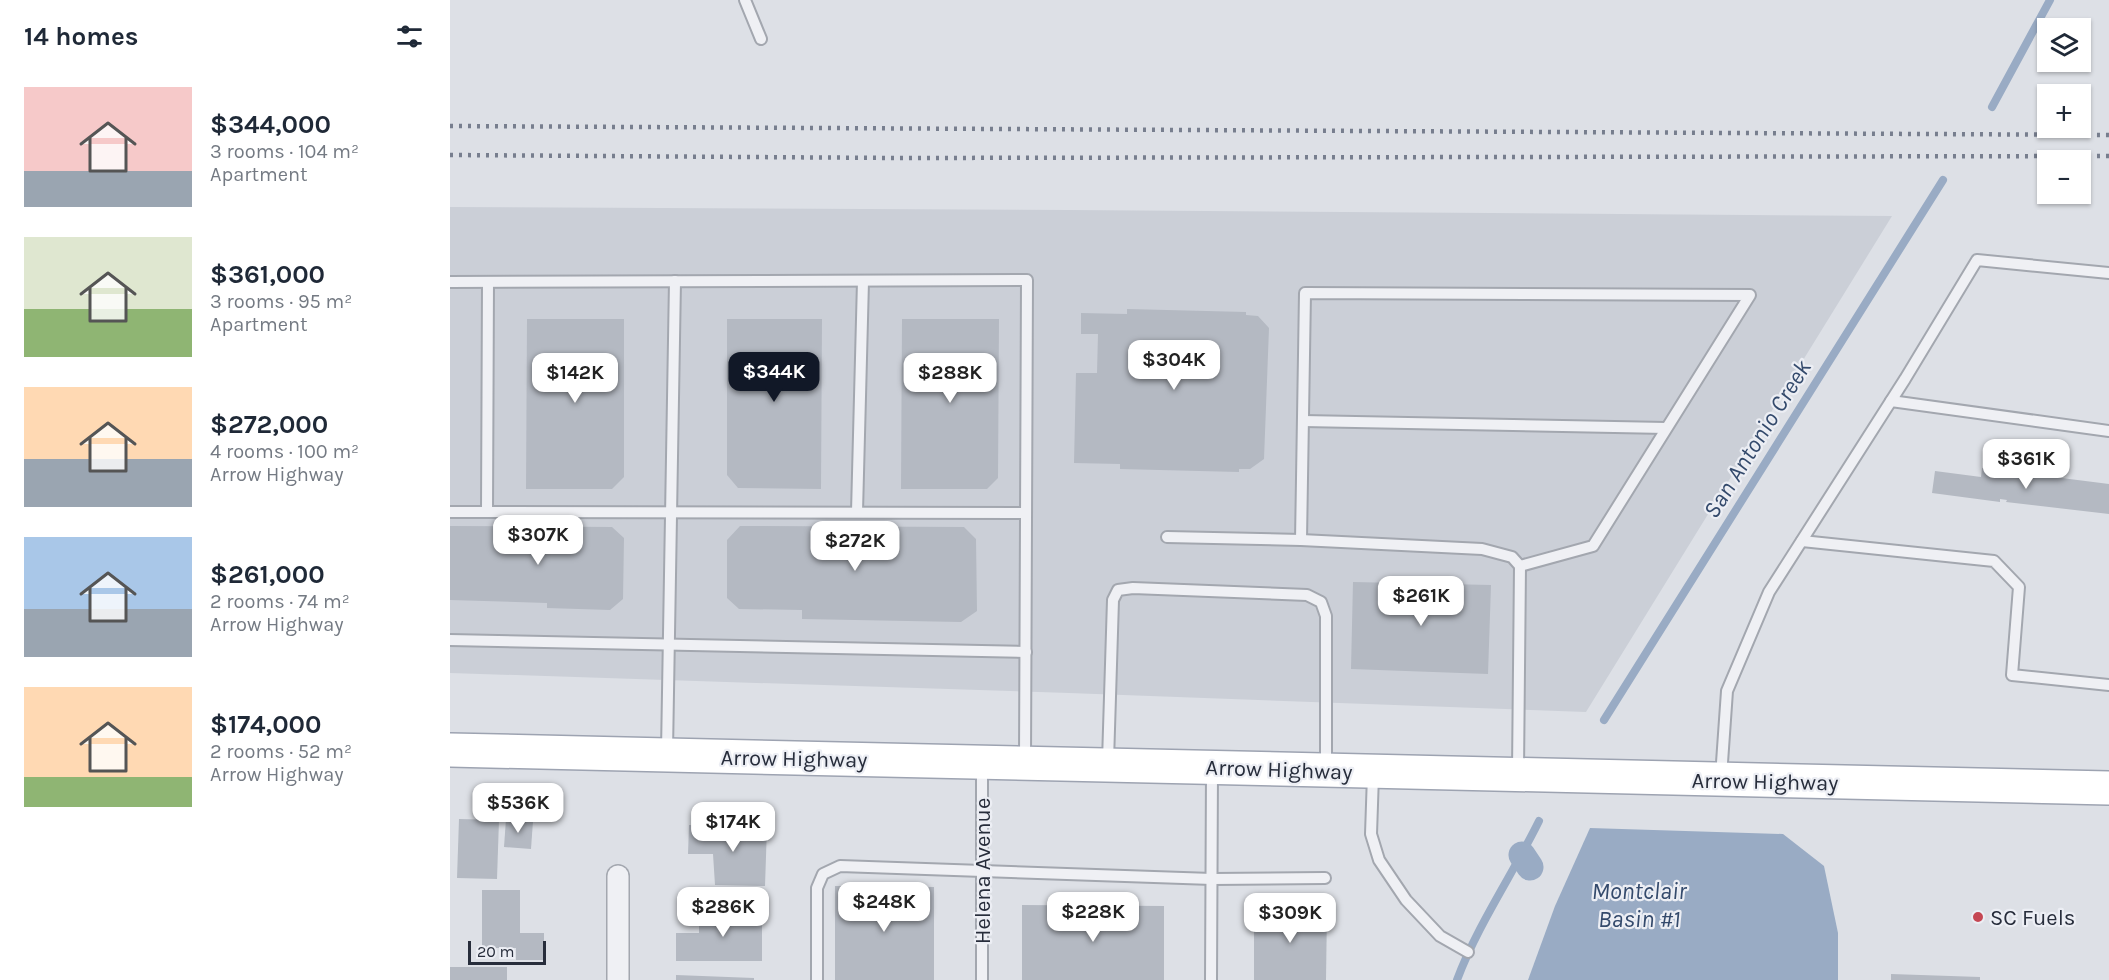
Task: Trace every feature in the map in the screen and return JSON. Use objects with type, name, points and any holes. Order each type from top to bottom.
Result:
[{"type":"main road","name":"Arrow Highway","points":[[450,750],[2109,788]]},
{"type":"street","points":[[618,876],[618,980]]},
{"type":"lane","points":[[745,0],[761,39]]},
{"type":"lane","points":[[1721,780],[1727,691],[1769,592],[1892,400],[1977,260],[2109,273]]},
{"type":"lane","points":[[857,512],[863,280]]},
{"type":"lane","points":[[450,282],[1027,280],[1025,763]]},
{"type":"lane","points":[[667,755],[675,281]]},
{"type":"lane","points":[[487,512],[488,282]]},
{"type":"lane","points":[[1301,540],[1305,293],[1750,295],[1593,546],[1520,566]]},
{"type":"lane","points":[[1892,400],[2109,431]]},
{"type":"lane","points":[[1303,421],[1666,428]]},
{"type":"lane","points":[[450,512],[1026,513]]},
{"type":"lane","points":[[1167,537],[1301,540],[1482,549],[1512,557],[1520,566],[1518,775]]},
{"type":"lane","points":[[1802,541],[1994,561],[2019,587],[2012,675],[2109,685]]},
{"type":"lane","points":[[1108,765],[1113,600],[1119,590],[1133,588],[1307,595],[1321,603],[1326,616],[1326,770]]},
{"type":"lane","points":[[450,640],[1026,652]]},
{"type":"lane","name":"Helena Avenue","points":[[982,762],[982,980]]},
{"type":"lane","points":[[1211,980],[1212,767]]},
{"type":"lane","points":[[1373,772],[1371,834],[1379,860],[1406,900],[1440,936],[1468,952]]},
{"type":"lane","points":[[817,980],[817,888],[824,874],[840,866],[1212,879],[1325,878]]},
{"type":"shaded area","points":[[450,207],[1892,216],[1586,712],[450,673]]},
{"type":"water","name":"Montclair Basin #1","points":[[1590,828],[1783,834],[1824,866],[1838,933],[1838,980],[1528,980],[1555,906]]},
{"type":"building","points":[[1127,309],[1246,312],[1246,315],[1258,316],[1269,328],[1264,459],[1250,469],[1239,469],[1239,472],[1120,469],[1120,464],[1074,463],[1076,373],[1097,373],[1098,334],[1081,334],[1081,313],[1127,314]]},
{"type":"building","points":[[527,319],[624,319],[624,477],[612,489],[526,489]]},
{"type":"building","points":[[727,319],[822,319],[821,489],[738,488],[727,475]]},
{"type":"building","points":[[902,319],[999,319],[998,478],[987,489],[901,489]]},
{"type":"building","points":[[1982,468],[2109,484],[2109,514],[2006,502],[2007,500],[2000,499],[2000,502],[1932,493],[1935,471],[1981,477]]},
{"type":"building","points":[[450,526],[612,527],[624,538],[623,599],[610,610],[547,608],[547,603],[450,600]]},
{"type":"building","points":[[740,526],[964,527],[976,539],[977,611],[961,622],[802,619],[802,610],[739,609],[727,598],[727,540]]},
{"type":"building","points":[[1353,582],[1491,585],[1488,674],[1351,669]]},
{"type":"building","points":[[459,819],[499,820],[497,879],[457,878]]},
{"type":"building","points":[[506,819],[533,821],[531,849],[504,847]]},
{"type":"building","points":[[689,825],[767,827],[765,886],[715,885],[713,854],[688,854]]},
{"type":"building","points":[[835,886],[934,887],[934,980],[835,980]]},
{"type":"building","points":[[482,890],[520,890],[520,933],[544,933],[544,960],[516,960],[516,948],[482,948]]},
{"type":"building","points":[[1022,905],[1164,906],[1164,980],[1022,980]]},
{"type":"building","points":[[714,908],[721,908],[721,911],[748,909],[748,912],[762,912],[762,961],[676,961],[676,933],[699,933],[699,911],[714,910]]},
{"type":"building","points":[[1254,908],[1327,909],[1326,980],[1254,980]]},
{"type":"building","points":[[450,967],[507,967],[507,980],[450,980]]},
{"type":"building","points":[[1891,974],[1980,977],[1980,980],[1891,980]]},
{"type":"building","points":[[676,975],[754,978],[754,980],[676,980]]},
{"type":"waterway","name":"San Antonio Creek","points":[[1992,107],[2050,0]]},
{"type":"waterway","name":"San Antonio Creek","points":[[1604,720],[1943,180]]},
{"type":"waterway","name":"San Antonio Creek","points":[[1457,980],[1485,919],[1539,821]]},
{"type":"waterway","points":[[1522,855],[1530,867]]},
{"type":"railway","points":[[450,126],[2109,135]]},
{"type":"railway","points":[[450,155],[897,158],[2109,156]]},
{"type":"place","name":"SC Fuels","points":[[1978,917]]}]
